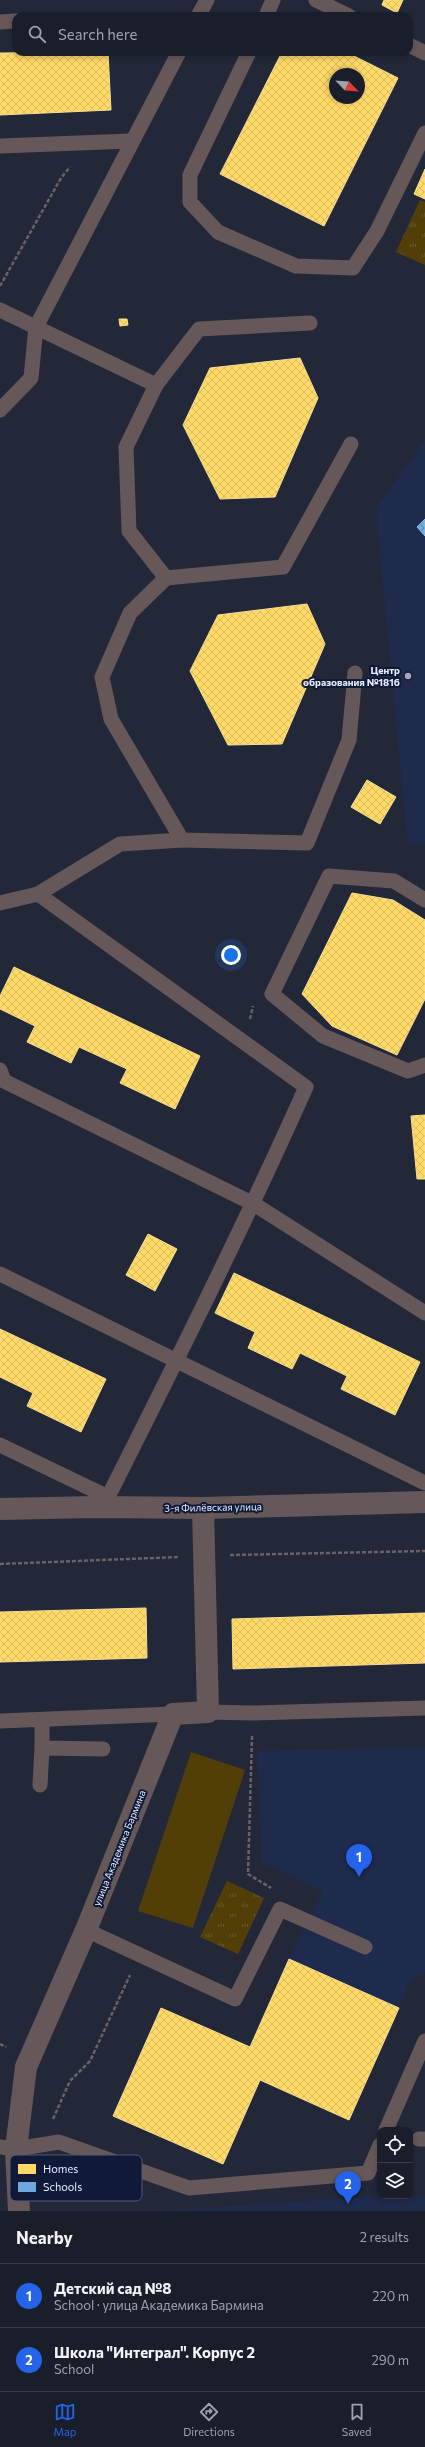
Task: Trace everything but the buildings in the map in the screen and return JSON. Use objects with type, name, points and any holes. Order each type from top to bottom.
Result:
[{"type":"street","name":"3-я Филёвская улица","points":[[0,1510],[101,1502],[203,1508],[425,1502]]},
{"type":"street","points":[[173,1714],[208,1712],[203,1508]]},
{"type":"street","name":"улица Академика Бармина","points":[[10,2159],[8,2148],[26,2067],[86,1930],[173,1714]]},
{"type":"street","name":"улица Академика Бармина","points":[[17,2201],[19,2211]]},
{"type":"lane","points":[[200,12],[207,0]]},
{"type":"lane","points":[[268,12],[273,0]]},
{"type":"lane","points":[[316,0],[341,12]]},
{"type":"lane","points":[[0,22],[12,21]]},
{"type":"lane","points":[[413,47],[425,53]]},
{"type":"lane","points":[[0,410],[31,378],[36,327],[131,141],[177,56]]},
{"type":"lane","points":[[247,56],[190,175],[190,202],[218,232],[296,266],[353,268],[377,231],[425,133]]},
{"type":"lane","points":[[0,146],[131,141]]},
{"type":"lane","points":[[0,310],[156,385]]},
{"type":"lane","points":[[166,578],[129,531],[126,447],[156,385],[198,330],[310,324]]},
{"type":"lane","points":[[182,840],[111,719],[102,677],[130,613],[166,578],[283,567],[351,444]]},
{"type":"lane","points":[[0,903],[38,894],[120,844],[182,840],[307,843],[349,740],[355,673]]},
{"type":"lane","points":[[425,900],[394,881],[329,876],[272,994],[323,1036],[408,1071],[425,1065]]},
{"type":"lane","points":[[0,1445],[101,1502],[177,1361],[254,1204],[306,1087],[38,894]]},
{"type":"lane","points":[[1,1080],[254,1204],[425,1313]]},
{"type":"lane","points":[[0,1274],[425,1483]]},
{"type":"lane","points":[[208,1712],[251,1713],[425,1708]]},
{"type":"lane","points":[[0,1721],[42,1721],[173,1714]]},
{"type":"lane","points":[[40,1785],[42,1721]]},
{"type":"lane","points":[[42,1748],[103,1749]]},
{"type":"lane","points":[[86,1930],[236,1999],[280,1909],[365,1947]]},
{"type":"lane","points":[[387,2127],[425,2041]]},
{"type":"lane","points":[[8,2148],[59,2142],[74,2145],[101,2155]]},
{"type":"lane","points":[[142,2170],[189,2188],[368,2172],[377,2152]]},
{"type":"path","points":[[0,286],[61,178],[92,142]]},
{"type":"path","points":[[251,1713],[248,1874],[277,1892],[280,1909]]},
{"type":"path","points":[[42,2145],[70,2081],[90,2061],[139,1955]]},
{"type":"shaded area","name":"Центр образования №1816","points":[[425,440],[425,845],[408,845],[376,508]]},
{"type":"shaded area","points":[[425,1747],[425,1973],[408,1983],[399,2008],[289,1959],[323,1891],[262,1863],[258,1751]]},
{"type":"shaded area","points":[[377,2196],[377,2199],[413,2199],[413,2196],[425,2196],[425,2211],[161,2211]]},
{"type":"green space","points":[[420,200],[425,202],[425,265],[396,252]]},
{"type":"green space","points":[[191,1752],[245,1770],[193,1928],[138,1911]]},
{"type":"green space","points":[[227,1881],[264,1898],[238,1954],[200,1937]]},
{"type":"place","name":"Центр образования №1816","points":[[408,676]]},
{"type":"place","name":"Детский сад №8","points":[[359,1877]]},
{"type":"place","name":"Школа \"Интеграл\". Корпус 2","points":[[348,2204]]}]
